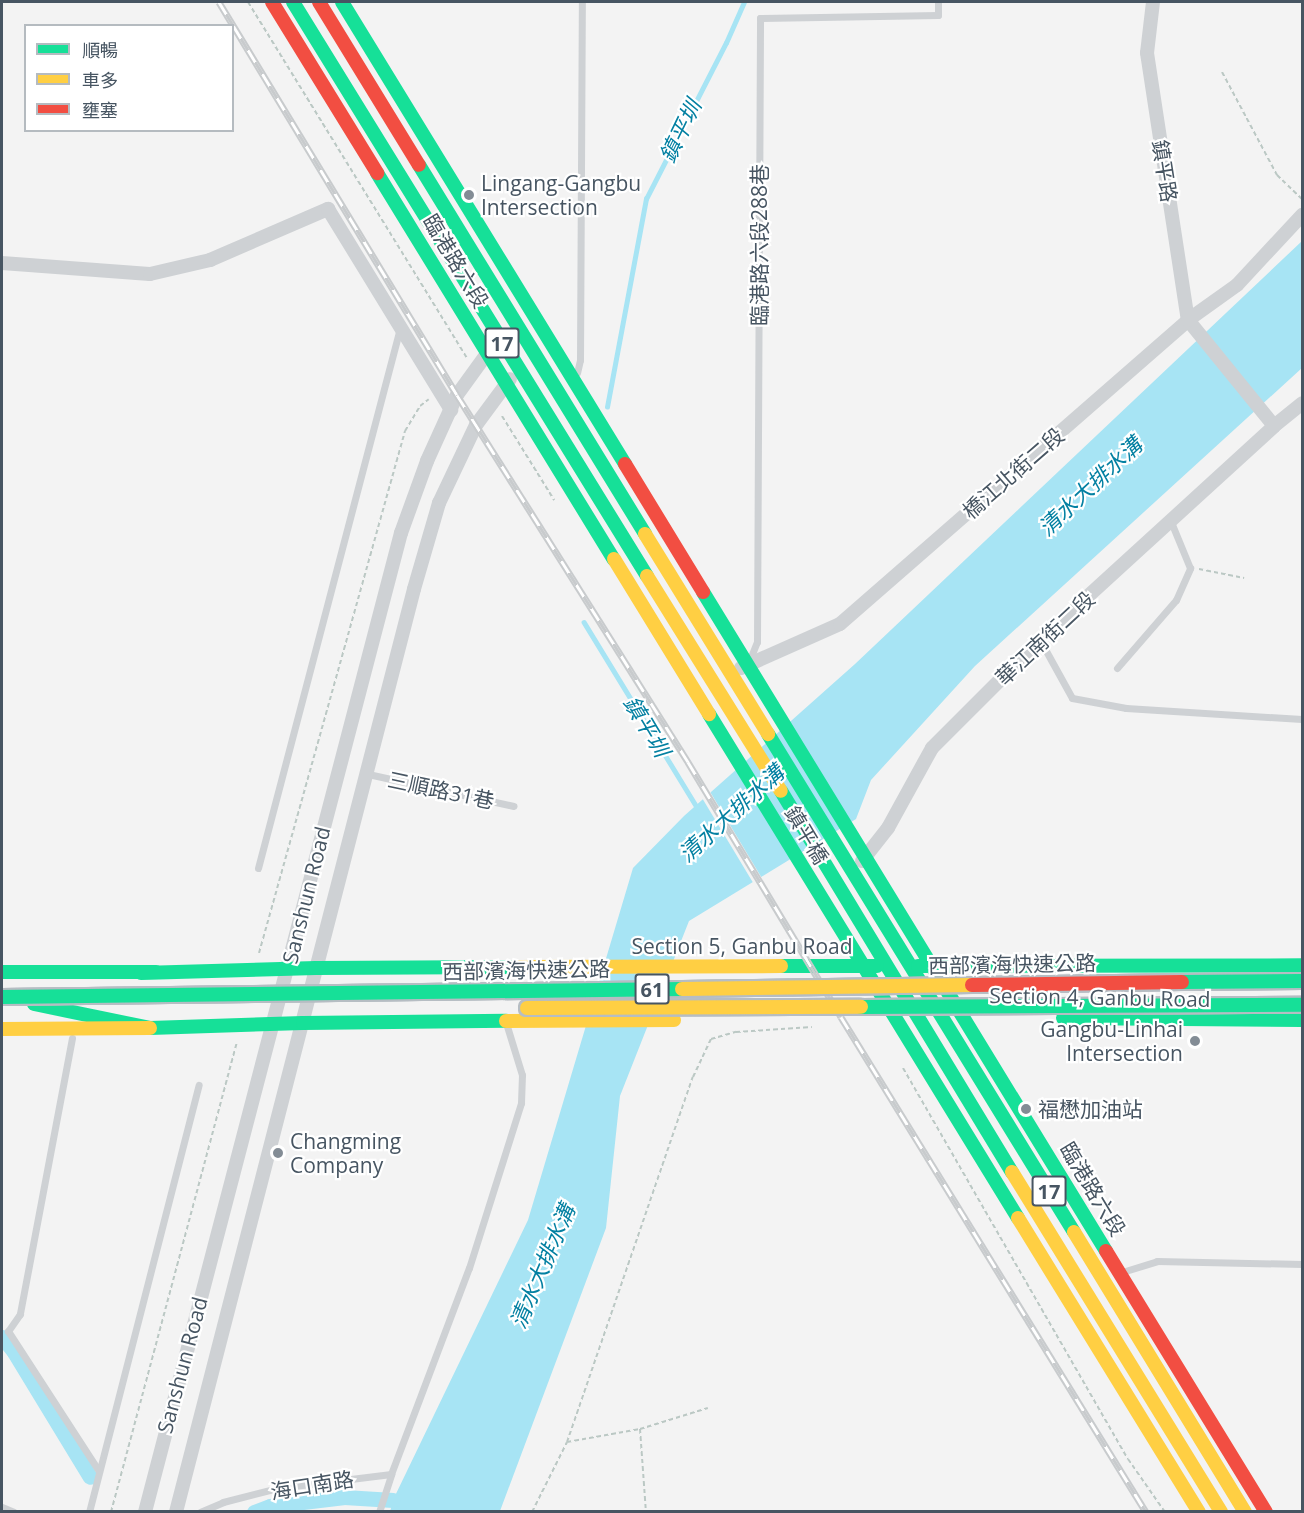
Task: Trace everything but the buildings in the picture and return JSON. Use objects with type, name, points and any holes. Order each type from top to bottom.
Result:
[{"type":"main road","name":"臨港路六段","points":[[272,2],[698,696]]},
{"type":"main road","name":"臨港路六段","points":[[292,2],[498,338],[714,683]]},
{"type":"main road","name":"臨港路六段","points":[[319,2],[530,350],[733,673]]},
{"type":"main road","name":"臨港路六段","points":[[342,2],[543,333],[749,663]]},
{"type":"main road","name":"鎮平橋","points":[[749,663],[866,858]]},
{"type":"main road","name":"鎮平橋","points":[[733,673],[853,871]]},
{"type":"main road","name":"鎮平橋","points":[[714,683],[842,889]]},
{"type":"main road","name":"鎮平橋","points":[[698,696],[824,903]]},
{"type":"main road","name":"臨港路六段","points":[[866,858],[966,1017],[1266,1512]]},
{"type":"main road","name":"臨港路六段","points":[[853,871],[1245,1512]]},
{"type":"main road","name":"17","points":[[842,889],[1085,1293],[1221,1512]]},
{"type":"main road","name":"17","points":[[824,903],[1199,1512]]},
{"type":"main road","name":"Section 4, Ganbu Road","points":[[932,966],[1302,965]]},
{"type":"main road","name":"Section 5, Ganbu Road","points":[[2,988],[156,972],[316,968],[932,966]]},
{"type":"main road","points":[[2,972],[156,972]]},
{"type":"main road","name":"西部濱海快速公路","points":[[2,997],[1302,981]]},
{"type":"main road","points":[[2,997],[150,1028]]},
{"type":"main road","name":"西部濱海快速公路","points":[[264,1010],[1302,1005]]},
{"type":"main road","points":[[2,1011],[133,1010]]},
{"type":"main road","points":[[2,1029],[827,1017],[897,1020]]},
{"type":"main road","name":"Section 4, Ganbu Road","points":[[897,1020],[966,1017],[1302,1020]]},
{"type":"street","name":"鎮平路","points":[[1154,2],[1147,53],[1188,320]]},
{"type":"street","points":[[2,263],[150,273],[210,261],[328,209],[451,410]]},
{"type":"street","name":"橋江北街二段","points":[[698,696],[714,683],[749,663],[840,624],[1188,320],[1237,285],[1302,215]]},
{"type":"street","name":"Sanshun Road","points":[[145,1512],[401,533],[427,461],[457,395],[524,302]]},
{"type":"street","points":[[1188,320],[1271,421]]},
{"type":"street","name":"Sanshun Road","points":[[176,1512],[414,589],[439,503],[476,425],[543,333]]},
{"type":"street","name":"華江南街二段","points":[[824,903],[842,889],[853,871],[866,858],[888,828],[932,748],[1040,640],[1171,522],[1271,421],[1302,403]]},
{"type":"street","name":"Section 5, Ganbu Road","points":[[2,963],[100,962],[156,972]]},
{"type":"street","points":[[2,1039],[72,1038],[150,1028]]},
{"type":"lane","points":[[575,382],[580,360],[582,2]]},
{"type":"lane","name":"臨港路六段288巷","points":[[749,663],[757,642],[760,18],[938,15],[938,2]]},
{"type":"lane","points":[[258,868],[400,328]]},
{"type":"lane","points":[[1117,668],[1176,600],[1190,568],[1171,522]]},
{"type":"lane","points":[[1040,640],[1071,699],[1126,708],[1302,719]]},
{"type":"lane","name":"三順路31巷","points":[[368,774],[514,806]]},
{"type":"lane","points":[[379,1512],[391,1474],[469,1268],[521,1103],[522,1075],[505,1021]]},
{"type":"lane","points":[[72,1038],[20,1314],[8,1331],[99,1471]]},
{"type":"lane","points":[[89,1512],[199,1085]]},
{"type":"lane","points":[[1071,1301],[1119,1272],[1157,1261],[1302,1264]]},
{"type":"lane","name":"海口南路","points":[[200,1512],[223,1502],[278,1488],[391,1474]]},
{"type":"lane","points":[[2,1507],[14,1512]]},
{"type":"path","points":[[1222,72],[1277,175],[1302,199]]},
{"type":"path","points":[[254,970],[405,431],[420,406],[438,391]]},
{"type":"path","points":[[1190,568],[1244,578]]},
{"type":"path","points":[[532,1512],[567,1442],[693,1077],[711,1039],[736,1032],[809,1029],[827,1017]]},
{"type":"path","points":[[111,1512],[241,1026]]},
{"type":"path","points":[[898,1060],[1128,1459],[1166,1512]]},
{"type":"path","points":[[567,1442],[640,1429],[708,1408]]},
{"type":"path","points":[[640,1429],[646,1512]]},
{"type":"water","name":"清水大排水溝","points":[[1302,241],[1302,368],[975,666],[871,780],[856,819],[689,921],[620,1096],[606,1228],[500,1511],[390,1512],[393,1500],[528,1220],[633,868],[684,816],[855,664]]},
{"type":"pier","points":[[709,790],[763,879],[754,884],[700,795]]},
{"type":"waterway","name":"鎮平圳","points":[[607,407],[646,199],[726,43],[744,2]]},
{"type":"waterway","name":"鎮平圳","points":[[584,622],[698,809]]},
{"type":"waterway","points":[[2,1337],[14,1352],[90,1477]]},
{"type":"waterway","points":[[254,1512],[270,1506],[344,1497],[393,1500]]},
{"type":"railway","points":[[219,2],[232,24]]},
{"type":"railway","points":[[234,27],[457,395],[688,762],[841,1017],[1146,1512]]},
{"type":"traffic: fast","points":[[293,2],[647,576]]},
{"type":"traffic: fast","points":[[342,2],[625,464]]},
{"type":"traffic: fast","points":[[419,165],[645,534]]},
{"type":"traffic: fast","points":[[377,173],[614,559]]},
{"type":"traffic: fast","points":[[703,592],[1106,1251]]},
{"type":"traffic: fast","points":[[709,714],[1018,1218]]},
{"type":"traffic: fast","points":[[768,734],[1074,1232]]},
{"type":"traffic: fast","points":[[781,791],[1012,1172]]},
{"type":"traffic: fast","points":[[918,966],[1302,965]]},
{"type":"traffic: fast","points":[[781,966],[877,966]]},
{"type":"traffic: fast","points":[[141,973],[316,968],[515,967]]},
{"type":"traffic: fast","points":[[2,972],[156,972]]},
{"type":"traffic: fast","points":[[1182,982],[1302,981]]},
{"type":"traffic: fast","points":[[2,997],[682,989]]},
{"type":"traffic: fast","points":[[34,1004],[150,1028],[303,1023],[506,1021]]},
{"type":"traffic: fast","points":[[861,1007],[1302,1005]]},
{"type":"traffic: fast","points":[[1063,1018],[1302,1020]]},
{"type":"traffic: slow","points":[[645,534],[768,734]]},
{"type":"traffic: slow","points":[[614,559],[709,714]]},
{"type":"traffic: slow","points":[[647,576],[781,791]]},
{"type":"traffic: slow","points":[[515,967],[781,966]]},
{"type":"traffic: slow","points":[[682,989],[972,985]]},
{"type":"traffic: slow","points":[[527,1008],[861,1007]]},
{"type":"traffic: slow","points":[[506,1021],[674,1020]]},
{"type":"traffic: slow","points":[[2,1029],[150,1028]]},
{"type":"traffic: slow","points":[[1012,1172],[1221,1512]]},
{"type":"traffic: slow","points":[[1018,1218],[1199,1512]]},
{"type":"traffic: slow","points":[[1074,1232],[1245,1512]]},
{"type":"traffic: jam","points":[[272,2],[377,173]]},
{"type":"traffic: jam","points":[[319,2],[419,165]]},
{"type":"traffic: jam","points":[[625,464],[703,592]]},
{"type":"traffic: jam","points":[[972,985],[1182,982]]},
{"type":"traffic: jam","points":[[1106,1251],[1266,1512]]},
{"type":"place","name":"Lingang-Gangbu Intersection","points":[[469,195]]},
{"type":"place","name":"Gangbu-Linhai Intersection","points":[[1195,1041]]},
{"type":"place","name":"福懋加油站","points":[[1026,1109]]},
{"type":"place","name":"Changming Company","points":[[278,1153]]}]
